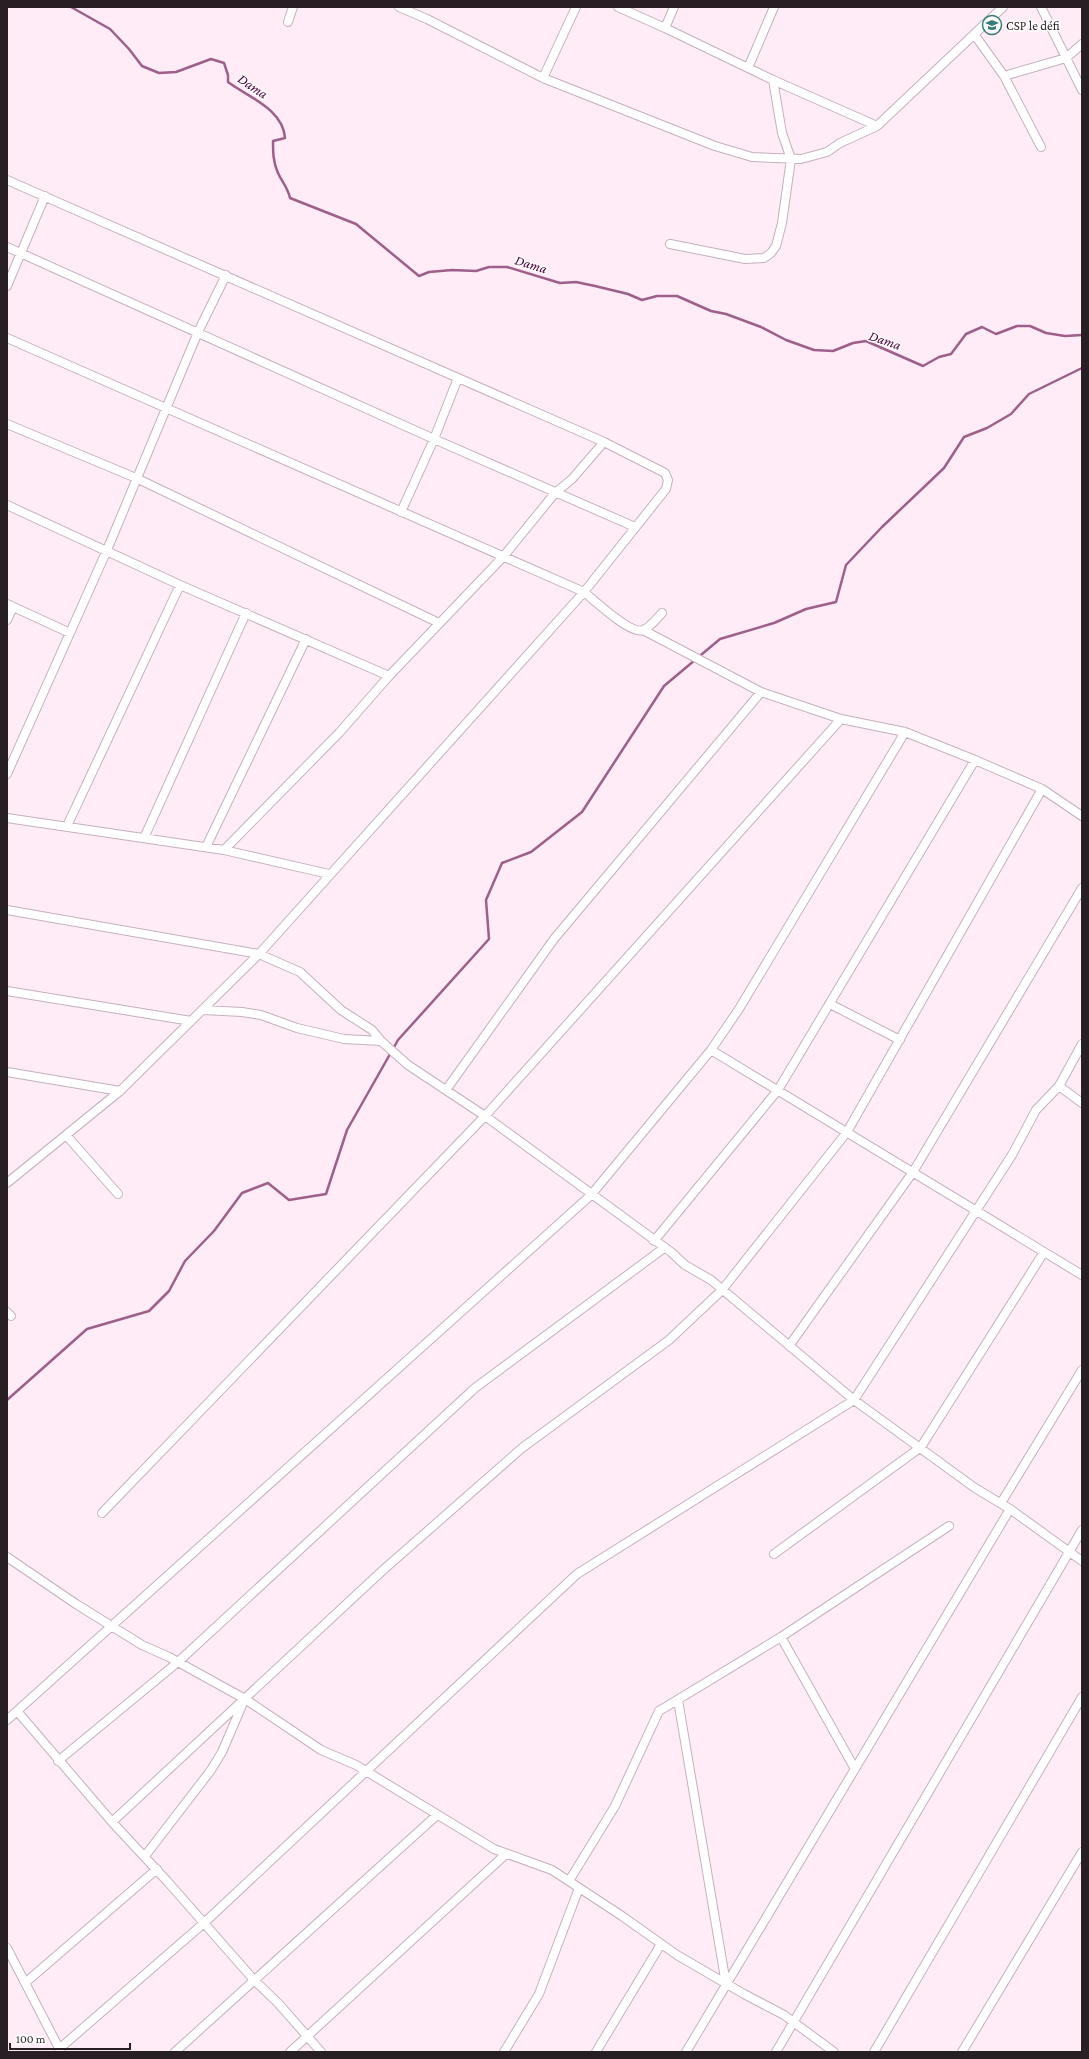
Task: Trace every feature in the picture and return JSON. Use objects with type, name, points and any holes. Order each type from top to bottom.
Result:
[{"type":"street","points":[[288,22],[293,7]]},
{"type":"street","points":[[399,7],[427,19],[543,78],[715,146],[752,157],[791,159],[812,158],[827,152],[840,143],[877,126],[1003,7]]},
{"type":"street","points":[[543,78],[576,7]]},
{"type":"street","points":[[618,7],[773,80],[877,126]]},
{"type":"street","points":[[665,28],[674,7]]},
{"type":"street","points":[[748,68],[774,7]]},
{"type":"street","points":[[1041,7],[1082,90]]},
{"type":"street","points":[[974,34],[1004,76],[1041,147]]},
{"type":"street","points":[[1004,76],[1066,58],[1082,44]]},
{"type":"street","points":[[670,244],[745,259],[764,258],[776,246],[782,223],[791,159],[782,133],[773,80]]},
{"type":"street","points":[[7,180],[604,442],[665,473],[668,480],[666,489],[635,526],[584,592],[329,874],[259,954],[120,1091],[7,1183]]},
{"type":"street","points":[[7,286],[22,254],[45,196]]},
{"type":"street","points":[[7,247],[434,439],[635,526]]},
{"type":"street","points":[[7,774],[107,550],[198,332],[226,275]]},
{"type":"street","points":[[7,338],[584,592],[627,626],[636,631],[643,630],[662,613]]},
{"type":"street","points":[[401,512],[434,439],[458,378]]},
{"type":"street","points":[[7,424],[136,478],[439,623]]},
{"type":"street","points":[[224,850],[339,733],[389,676],[503,557],[555,492],[572,479],[604,442]]},
{"type":"street","points":[[7,505],[180,585],[389,676]]},
{"type":"street","points":[[67,826],[180,585]]},
{"type":"street","points":[[7,620],[10,606],[70,633]]},
{"type":"street","points":[[144,838],[246,613]]},
{"type":"street","points":[[643,630],[761,692],[841,719],[905,732],[975,760],[1042,790],[1082,816]]},
{"type":"street","points":[[206,847],[306,639]]},
{"type":"street","points":[[446,1090],[554,939],[761,692]]},
{"type":"street","points":[[102,1513],[485,1116],[841,719]]},
{"type":"street","points":[[7,1720],[591,1194],[711,1050],[738,1009],[905,732]]},
{"type":"street","points":[[654,1241],[778,1090],[975,760]]},
{"type":"street","points":[[112,1822],[245,1700],[281,1663],[382,1571],[522,1448],[669,1340],[722,1290],[847,1132],[1042,790]]},
{"type":"street","points":[[7,818],[224,850],[329,874]]},
{"type":"street","points":[[789,1346],[913,1172],[1082,888]]},
{"type":"street","points":[[7,910],[259,954],[300,972],[341,1010],[372,1030],[381,1041],[408,1065],[485,1116],[722,1290],[854,1400],[975,1488],[1010,1509],[1082,1561]]},
{"type":"street","points":[[7,991],[191,1021]]},
{"type":"street","points":[[830,1004],[900,1040]]},
{"type":"street","points":[[203,1010],[242,1012],[261,1015],[297,1028],[344,1039],[381,1041]]},
{"type":"street","points":[[7,1948],[60,2050],[204,1923],[365,1770],[577,1574],[854,1400],[1012,1156],[1036,1110],[1059,1086],[1082,1044]]},
{"type":"street","points":[[711,1050],[1082,1275]]},
{"type":"street","points":[[9,1074],[120,1091]]},
{"type":"street","points":[[1059,1086],[1082,1103]]},
{"type":"street","points":[[66,1135],[118,1194]]},
{"type":"street","points":[[58,1761],[178,1662],[475,1388],[664,1248]]},
{"type":"street","points":[[774,1554],[921,1448],[1044,1252]]},
{"type":"street","points":[[1001,1504],[1082,1370]]},
{"type":"street","points":[[686,2052],[1010,1509]]},
{"type":"street","points":[[569,1881],[614,1806],[659,1711],[781,1637],[949,1526]]},
{"type":"street","points":[[776,2052],[1082,1530]]},
{"type":"street","points":[[7,1557],[76,1604],[142,1645],[178,1662],[245,1700],[320,1750],[365,1770],[494,1850],[552,1870],[661,1944],[726,1984],[784,2015],[834,2052]]},
{"type":"street","points":[[781,1637],[855,1769]]},
{"type":"street","points":[[874,2052],[1082,1697]]},
{"type":"street","points":[[145,1856],[211,1770],[222,1752],[245,1700]]},
{"type":"street","points":[[678,1700],[726,1984]]},
{"type":"street","points":[[17,1711],[58,1761],[112,1822],[157,1869],[254,1980],[278,2003],[321,2052]]},
{"type":"street","points":[[175,2052],[437,1815]]},
{"type":"street","points":[[962,2052],[1082,1852]]},
{"type":"street","points":[[290,2052],[506,1854]]},
{"type":"street","points":[[25,1983],[157,1869]]},
{"type":"street","points":[[504,2052],[539,1994],[579,1888]]},
{"type":"street","points":[[596,2052],[661,1944]]},
{"type":"waterway","name":"Dama","points":[[71,7],[110,29],[129,49],[142,66],[159,73],[176,72],[211,59],[224,63],[228,75],[228,82],[271,111],[283,128],[285,138],[273,141],[274,157],[276,169],[288,191],[290,198],[356,224],[419,276],[429,272],[452,270],[476,271],[489,267],[507,267],[560,283],[576,282],[628,294],[642,300],[657,296],[677,296],[711,311],[726,314],[761,327],[786,340],[814,350],[833,351],[853,343],[866,341],[923,366],[939,357],[951,354],[966,334],[982,327],[996,334],[1017,326],[1030,326],[1046,333],[1065,336],[1082,335]]},
{"type":"waterway","points":[[7,1400],[87,1329],[149,1311],[169,1291],[185,1261],[214,1231],[242,1193],[268,1183],[289,1200],[326,1194],[347,1130],[398,1040],[489,939],[486,900],[502,863],[531,852],[582,812],[664,686],[720,639],[774,623],[806,609],[836,602],[846,565],[882,527],[944,468],[964,437],[987,428],[1011,414],[1029,394],[1082,368]]},
{"type":"place","name":"CSP le défi","points":[[992,25]]}]
